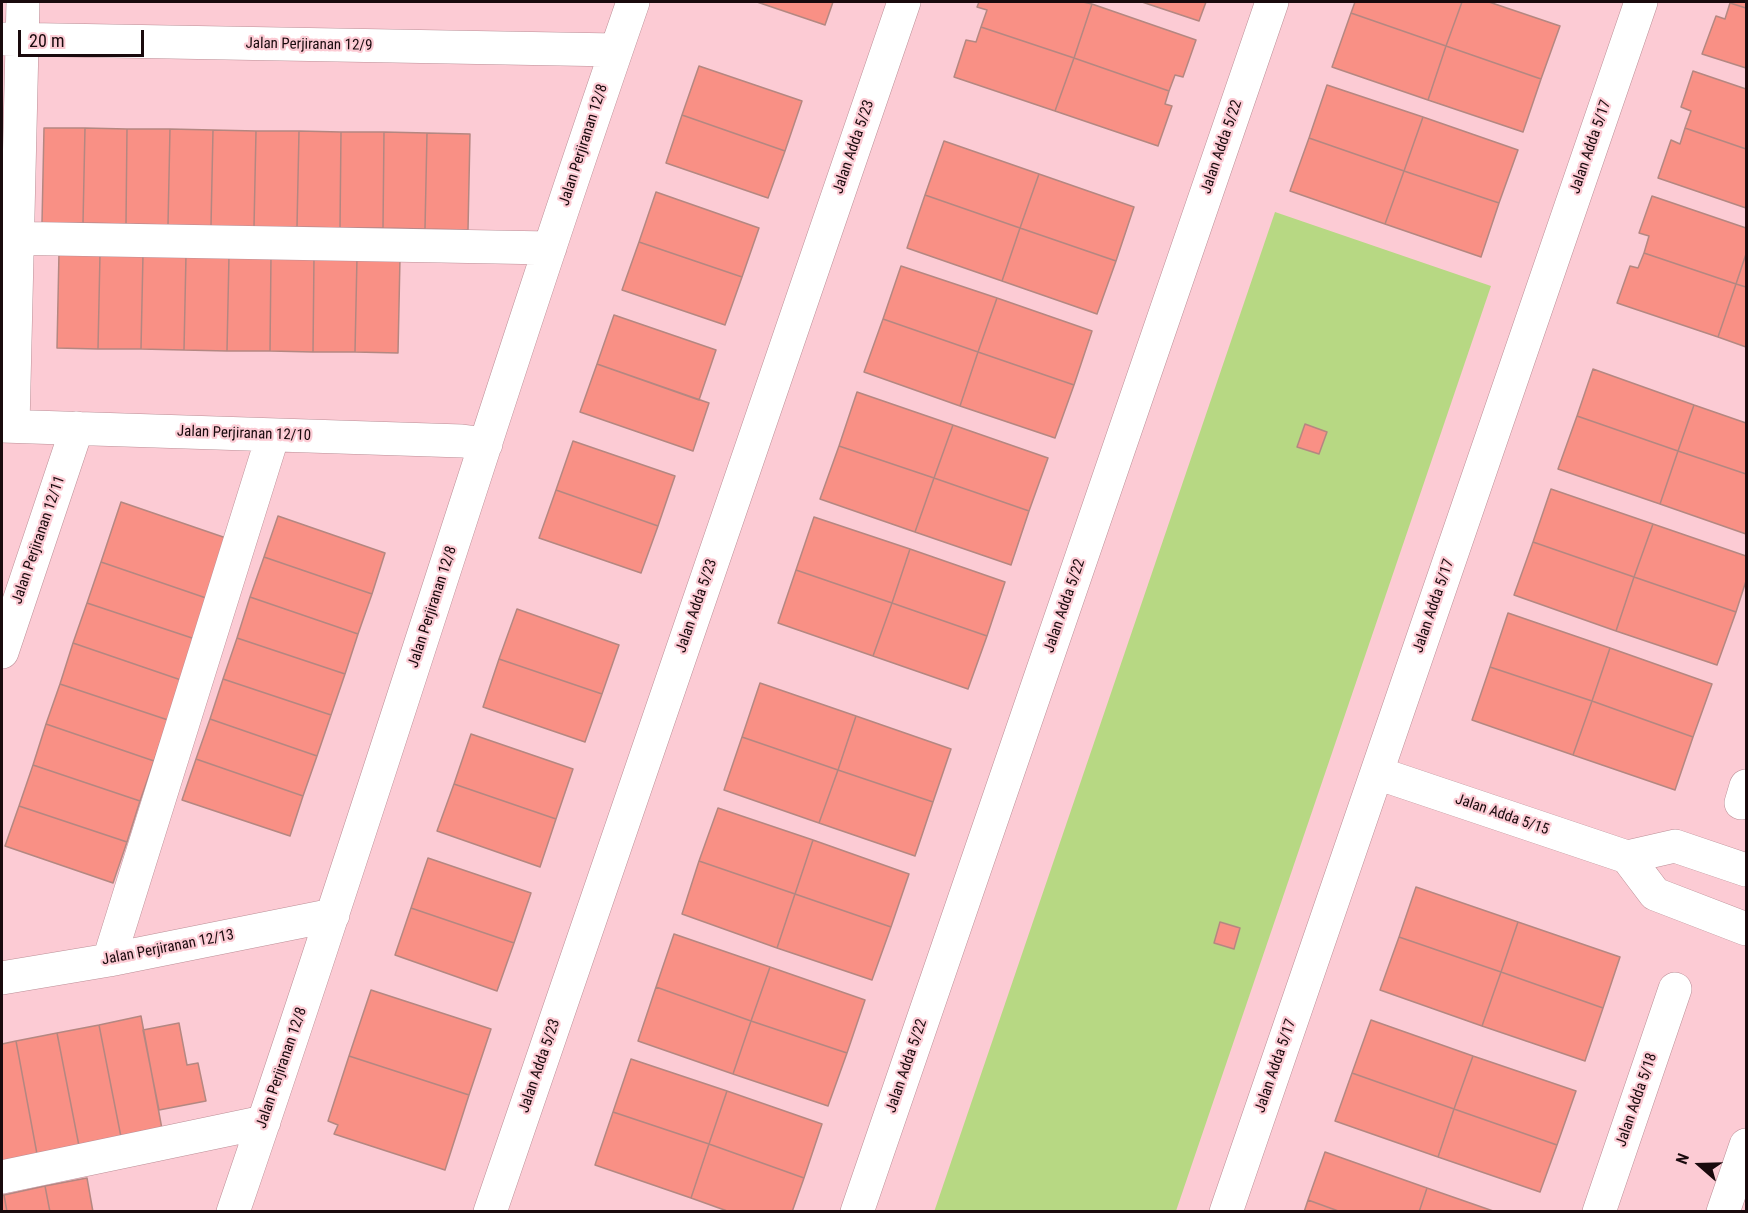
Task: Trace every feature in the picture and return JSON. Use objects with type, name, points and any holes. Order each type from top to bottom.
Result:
[{"type":"street","points":[[7,426],[12,39],[22,2]]},
{"type":"street","name":"Jalan Perjiranan 12/8","points":[[233,1212],[633,2]]},
{"type":"street","name":"Jalan Adda 5/23","points":[[490,1212],[904,2]]},
{"type":"street","name":"Jalan Adda 5/22","points":[[857,1212],[1272,2]]},
{"type":"street","name":"Jalan Adda 5/17","points":[[1226,1212],[1641,2]]},
{"type":"street","name":"Jalan Perjiranan 12/9","points":[[12,39],[616,50]]},
{"type":"street","points":[[10,238],[550,248]]},
{"type":"street","name":"Jalan Perjiranan 12/10","points":[[7,426],[462,441],[486,444]]},
{"type":"street","name":"Jalan Perjiranan 12/11","points":[[2,652],[77,428]]},
{"type":"street","points":[[109,960],[273,435]]},
{"type":"street","name":"Jalan Adda 5/15","points":[[1377,773],[1627,857]]},
{"type":"street","points":[[1746,870],[1675,846],[1627,857],[1656,894],[1746,929]]},
{"type":"street","name":"Jalan Perjiranan 12/13","points":[[2,978],[109,960],[333,915]]},
{"type":"street","name":"Jalan Adda 5/18","points":[[1599,1212],[1675,989]]},
{"type":"street","points":[[2,1177],[264,1122]]},
{"type":"street","points":[[1723,1212],[1746,1144]]},
{"type":"green space","points":[[1275,212],[1491,286],[1176,1211],[934,1212]]},
{"type":"building","points":[[757,2],[833,2],[825,25]]},
{"type":"building","points":[[979,2],[1083,2],[1092,4],[1074,58],[981,27],[987,10],[977,7]]},
{"type":"building","points":[[1142,2],[1206,2],[1199,21]]},
{"type":"building","points":[[1355,2],[1462,2],[1446,46],[1351,13]]},
{"type":"building","points":[[1462,2],[1489,2],[1560,26],[1541,79],[1446,46]]},
{"type":"building","points":[[1746,2],[1746,8],[1730,3]]},
{"type":"building","points":[[1730,3],[1746,8],[1746,68],[1702,54],[1716,16],[1725,19]]},
{"type":"building","points":[[1092,4],[1196,40],[1183,77],[1175,75],[1169,91],[1074,58]]},
{"type":"building","points":[[1351,13],[1446,46],[1428,100],[1332,67]]},
{"type":"building","points":[[981,27],[1074,58],[1055,111],[954,77],[966,40],[976,42]]},
{"type":"building","points":[[1446,46],[1541,79],[1523,132],[1428,100]]},
{"type":"building","points":[[1074,58],[1169,91],[1165,104],[1172,106],[1158,146],[1055,111]]},
{"type":"building","points":[[699,66],[802,101],[785,151],[682,115]]},
{"type":"building","points":[[1693,71],[1746,89],[1746,149],[1685,128],[1691,111],[1681,107]]},
{"type":"building","points":[[1327,85],[1423,117],[1404,171],[1309,138]]},
{"type":"building","points":[[682,115],[785,151],[768,198],[666,163]]},
{"type":"building","points":[[1423,117],[1518,150],[1499,203],[1404,171]]},
{"type":"building","points":[[2,128],[6,128],[2,223]]},
{"type":"building","points":[[44,128],[85,128],[83,223],[42,223]]},
{"type":"building","points":[[85,128],[127,129],[126,224],[83,223]]},
{"type":"building","points":[[1685,128],[1746,149],[1746,208],[1658,178],[1671,140],[1680,144]]},
{"type":"building","points":[[127,129],[170,129],[168,225],[126,224]]},
{"type":"building","points":[[170,129],[213,130],[211,226],[168,225]]},
{"type":"building","points":[[213,130],[256,131],[254,227],[211,226]]},
{"type":"building","points":[[256,131],[299,131],[297,227],[254,227]]},
{"type":"building","points":[[299,131],[341,132],[340,228],[297,227]]},
{"type":"building","points":[[341,132],[384,132],[383,228],[340,228]]},
{"type":"building","points":[[384,132],[427,133],[425,229],[383,228]]},
{"type":"building","points":[[427,133],[470,134],[468,230],[425,229]]},
{"type":"building","points":[[1309,138],[1404,171],[1385,224],[1290,191]]},
{"type":"building","points":[[944,141],[1039,174],[1020,228],[925,195]]},
{"type":"building","points":[[1404,171],[1499,203],[1481,257],[1385,224]]},
{"type":"building","points":[[1039,174],[1134,207],[1116,261],[1020,228]]},
{"type":"building","points":[[656,192],[759,228],[742,277],[639,242]]},
{"type":"building","points":[[925,195],[1020,228],[1002,281],[907,248]]},
{"type":"building","points":[[1652,196],[1746,228],[1746,254],[1736,284],[1644,253],[1649,236],[1639,233]]},
{"type":"building","points":[[1020,228],[1116,261],[1097,314],[1002,281]]},
{"type":"building","points":[[639,242],[742,277],[725,325],[622,290]]},
{"type":"building","points":[[59,252],[100,254],[98,349],[57,348]]},
{"type":"building","points":[[1644,253],[1736,284],[1718,337],[1617,303],[1630,266],[1638,268]]},
{"type":"building","points":[[100,254],[143,254],[141,349],[98,349]]},
{"type":"building","points":[[143,254],[186,255],[184,350],[141,349]]},
{"type":"building","points":[[1746,254],[1746,287],[1736,284]]},
{"type":"building","points":[[186,255],[229,255],[227,351],[184,350]]},
{"type":"building","points":[[229,255],[271,256],[270,351],[227,351]]},
{"type":"building","points":[[271,256],[314,257],[313,352],[270,351]]},
{"type":"building","points":[[314,257],[357,257],[355,352],[313,352]]},
{"type":"building","points":[[357,257],[400,258],[398,353],[355,352]]},
{"type":"building","points":[[901,266],[997,298],[978,352],[883,319]]},
{"type":"building","points":[[1736,284],[1746,287],[1746,347],[1718,337]]},
{"type":"building","points":[[997,298],[1092,331],[1074,385],[978,352]]},
{"type":"building","points":[[614,315],[716,350],[699,400],[597,364]]},
{"type":"building","points":[[883,319],[978,352],[960,406],[864,372]]},
{"type":"building","points":[[978,352],[1074,385],[1055,438],[960,406]]},
{"type":"building","points":[[597,364],[709,403],[693,451],[580,412]]},
{"type":"building","points":[[1593,369],[1694,405],[1678,451],[1577,416]]},
{"type":"building","points":[[857,392],[953,425],[934,478],[839,446]]},
{"type":"building","points":[[1694,405],[1746,423],[1746,474],[1678,451]]},
{"type":"building","points":[[1577,416],[1678,451],[1660,504],[1558,469]]},
{"type":"building","points":[[1305,424],[1327,432],[1319,454],[1297,447]]},
{"type":"building","points":[[953,425],[1048,458],[1029,511],[934,478]]},
{"type":"building","points":[[573,441],[675,476],[658,526],[556,490]]},
{"type":"building","points":[[839,446],[934,478],[915,532],[820,499]]},
{"type":"building","points":[[1678,451],[1746,474],[1746,534],[1660,504]]},
{"type":"building","points":[[934,478],[1029,511],[1011,565],[915,532]]},
{"type":"building","points":[[1551,489],[1653,524],[1634,577],[1533,542]]},
{"type":"building","points":[[556,490],[658,526],[641,573],[539,538]]},
{"type":"building","points":[[121,502],[229,539],[209,599],[101,562]]},
{"type":"building","points":[[278,516],[385,553],[372,594],[264,557]]},
{"type":"building","points":[[814,517],[910,549],[892,603],[796,570]]},
{"type":"building","points":[[1653,524],[1746,556],[1746,581],[1736,612],[1634,577]]},
{"type":"building","points":[[1533,542],[1634,577],[1616,631],[1514,595]]},
{"type":"building","points":[[910,549],[1005,582],[987,636],[892,603]]},
{"type":"building","points":[[264,557],[372,594],[358,634],[250,597]]},
{"type":"building","points":[[101,562],[209,599],[195,639],[87,603]]},
{"type":"building","points":[[796,570],[892,603],[873,656],[778,623]]},
{"type":"building","points":[[1634,577],[1736,612],[1717,665],[1616,631]]},
{"type":"building","points":[[250,597],[358,634],[345,674],[237,638]]},
{"type":"building","points":[[87,603],[195,639],[181,680],[73,643]]},
{"type":"building","points":[[892,603],[987,636],[968,689],[873,656]]},
{"type":"building","points":[[517,609],[619,645],[602,694],[499,659]]},
{"type":"building","points":[[1508,613],[1610,648],[1592,701],[1490,667]]},
{"type":"building","points":[[237,638],[345,674],[331,715],[223,679]]},
{"type":"building","points":[[73,643],[181,680],[168,720],[60,684]]},
{"type":"building","points":[[1610,648],[1712,684],[1693,737],[1592,701]]},
{"type":"building","points":[[499,659],[602,694],[585,742],[483,707]]},
{"type":"building","points":[[1490,667],[1592,701],[1573,755],[1472,720]]},
{"type":"building","points":[[223,679],[331,715],[317,756],[210,719]]},
{"type":"building","points":[[760,683],[856,716],[838,770],[742,737]]},
{"type":"building","points":[[60,684],[168,720],[154,761],[46,724]]},
{"type":"building","points":[[1592,701],[1693,737],[1675,790],[1573,755]]},
{"type":"building","points":[[856,716],[951,749],[933,802],[838,770]]},
{"type":"building","points":[[210,719],[317,756],[303,796],[196,759]]},
{"type":"building","points":[[46,724],[154,761],[140,801],[33,765]]},
{"type":"building","points":[[471,734],[573,769],[556,819],[454,784]]},
{"type":"building","points":[[742,737],[838,770],[819,823],[724,790]]},
{"type":"building","points":[[196,759],[303,796],[290,836],[182,800]]},
{"type":"building","points":[[33,765],[140,801],[127,842],[19,806]]},
{"type":"building","points":[[838,770],[933,802],[915,856],[819,823]]},
{"type":"building","points":[[454,784],[556,819],[540,867],[437,831]]},
{"type":"building","points":[[19,806],[127,842],[113,883],[5,846]]},
{"type":"building","points":[[718,808],[813,840],[795,894],[699,861]]},
{"type":"building","points":[[813,840],[909,874],[891,927],[795,894]]},
{"type":"building","points":[[428,858],[531,893],[514,943],[411,908]]},
{"type":"building","points":[[699,861],[795,894],[777,948],[682,914]]},
{"type":"building","points":[[1416,887],[1518,922],[1501,972],[1399,937]]},
{"type":"building","points":[[795,894],[891,927],[872,980],[777,948]]},
{"type":"building","points":[[411,908],[514,943],[497,991],[395,955]]},
{"type":"building","points":[[1220,922],[1240,928],[1234,949],[1214,943]]},
{"type":"building","points":[[1518,922],[1620,957],[1603,1008],[1501,972]]},
{"type":"building","points":[[674,934],[770,967],[751,1021],[656,987]]},
{"type":"building","points":[[1399,937],[1501,972],[1482,1026],[1380,990]]},
{"type":"building","points":[[770,967],[865,1000],[847,1053],[751,1021]]},
{"type":"building","points":[[1501,972],[1603,1008],[1585,1061],[1482,1026]]},
{"type":"building","points":[[656,987],[751,1021],[733,1074],[638,1041]]},
{"type":"building","points":[[371,990],[491,1029],[469,1095],[349,1056]]},
{"type":"building","points":[[141,1016],[162,1129],[121,1137],[99,1025]]},
{"type":"building","points":[[1371,1020],[1473,1056],[1454,1109],[1352,1073]]},
{"type":"building","points":[[751,1021],[847,1053],[828,1106],[733,1074]]},
{"type":"building","points":[[179,1023],[187,1065],[198,1063],[206,1101],[159,1110],[143,1030]]},
{"type":"building","points":[[99,1025],[121,1137],[79,1146],[57,1033]]},
{"type":"building","points":[[57,1033],[79,1146],[37,1154],[16,1041]]},
{"type":"building","points":[[16,1041],[37,1154],[2,1161],[2,1044]]},
{"type":"building","points":[[349,1056],[469,1095],[445,1170],[334,1134],[338,1125],[328,1121]]},
{"type":"building","points":[[1473,1056],[1576,1091],[1557,1145],[1454,1109]]},
{"type":"building","points":[[631,1059],[727,1091],[709,1144],[613,1112]]},
{"type":"building","points":[[1352,1073],[1454,1109],[1438,1157],[1335,1121]]},
{"type":"building","points":[[727,1091],[822,1124],[804,1178],[709,1144]]},
{"type":"building","points":[[1454,1109],[1557,1145],[1540,1192],[1438,1157]]},
{"type":"building","points":[[613,1112],[709,1144],[691,1198],[595,1165]]},
{"type":"building","points":[[709,1144],[804,1178],[792,1212],[730,1212],[691,1198]]},
{"type":"building","points":[[1325,1152],[1427,1188],[1419,1212],[1341,1212],[1308,1200]]},
{"type":"building","points":[[87,1178],[93,1212],[50,1212],[45,1186]]},
{"type":"building","points":[[45,1186],[50,1212],[7,1212],[4,1195]]},
{"type":"building","points":[[1427,1188],[1496,1212],[1419,1212]]},
{"type":"building","points":[[2,1195],[4,1195],[7,1212],[2,1212]]},
{"type":"building","points":[[1308,1200],[1341,1212],[1304,1212]]}]
